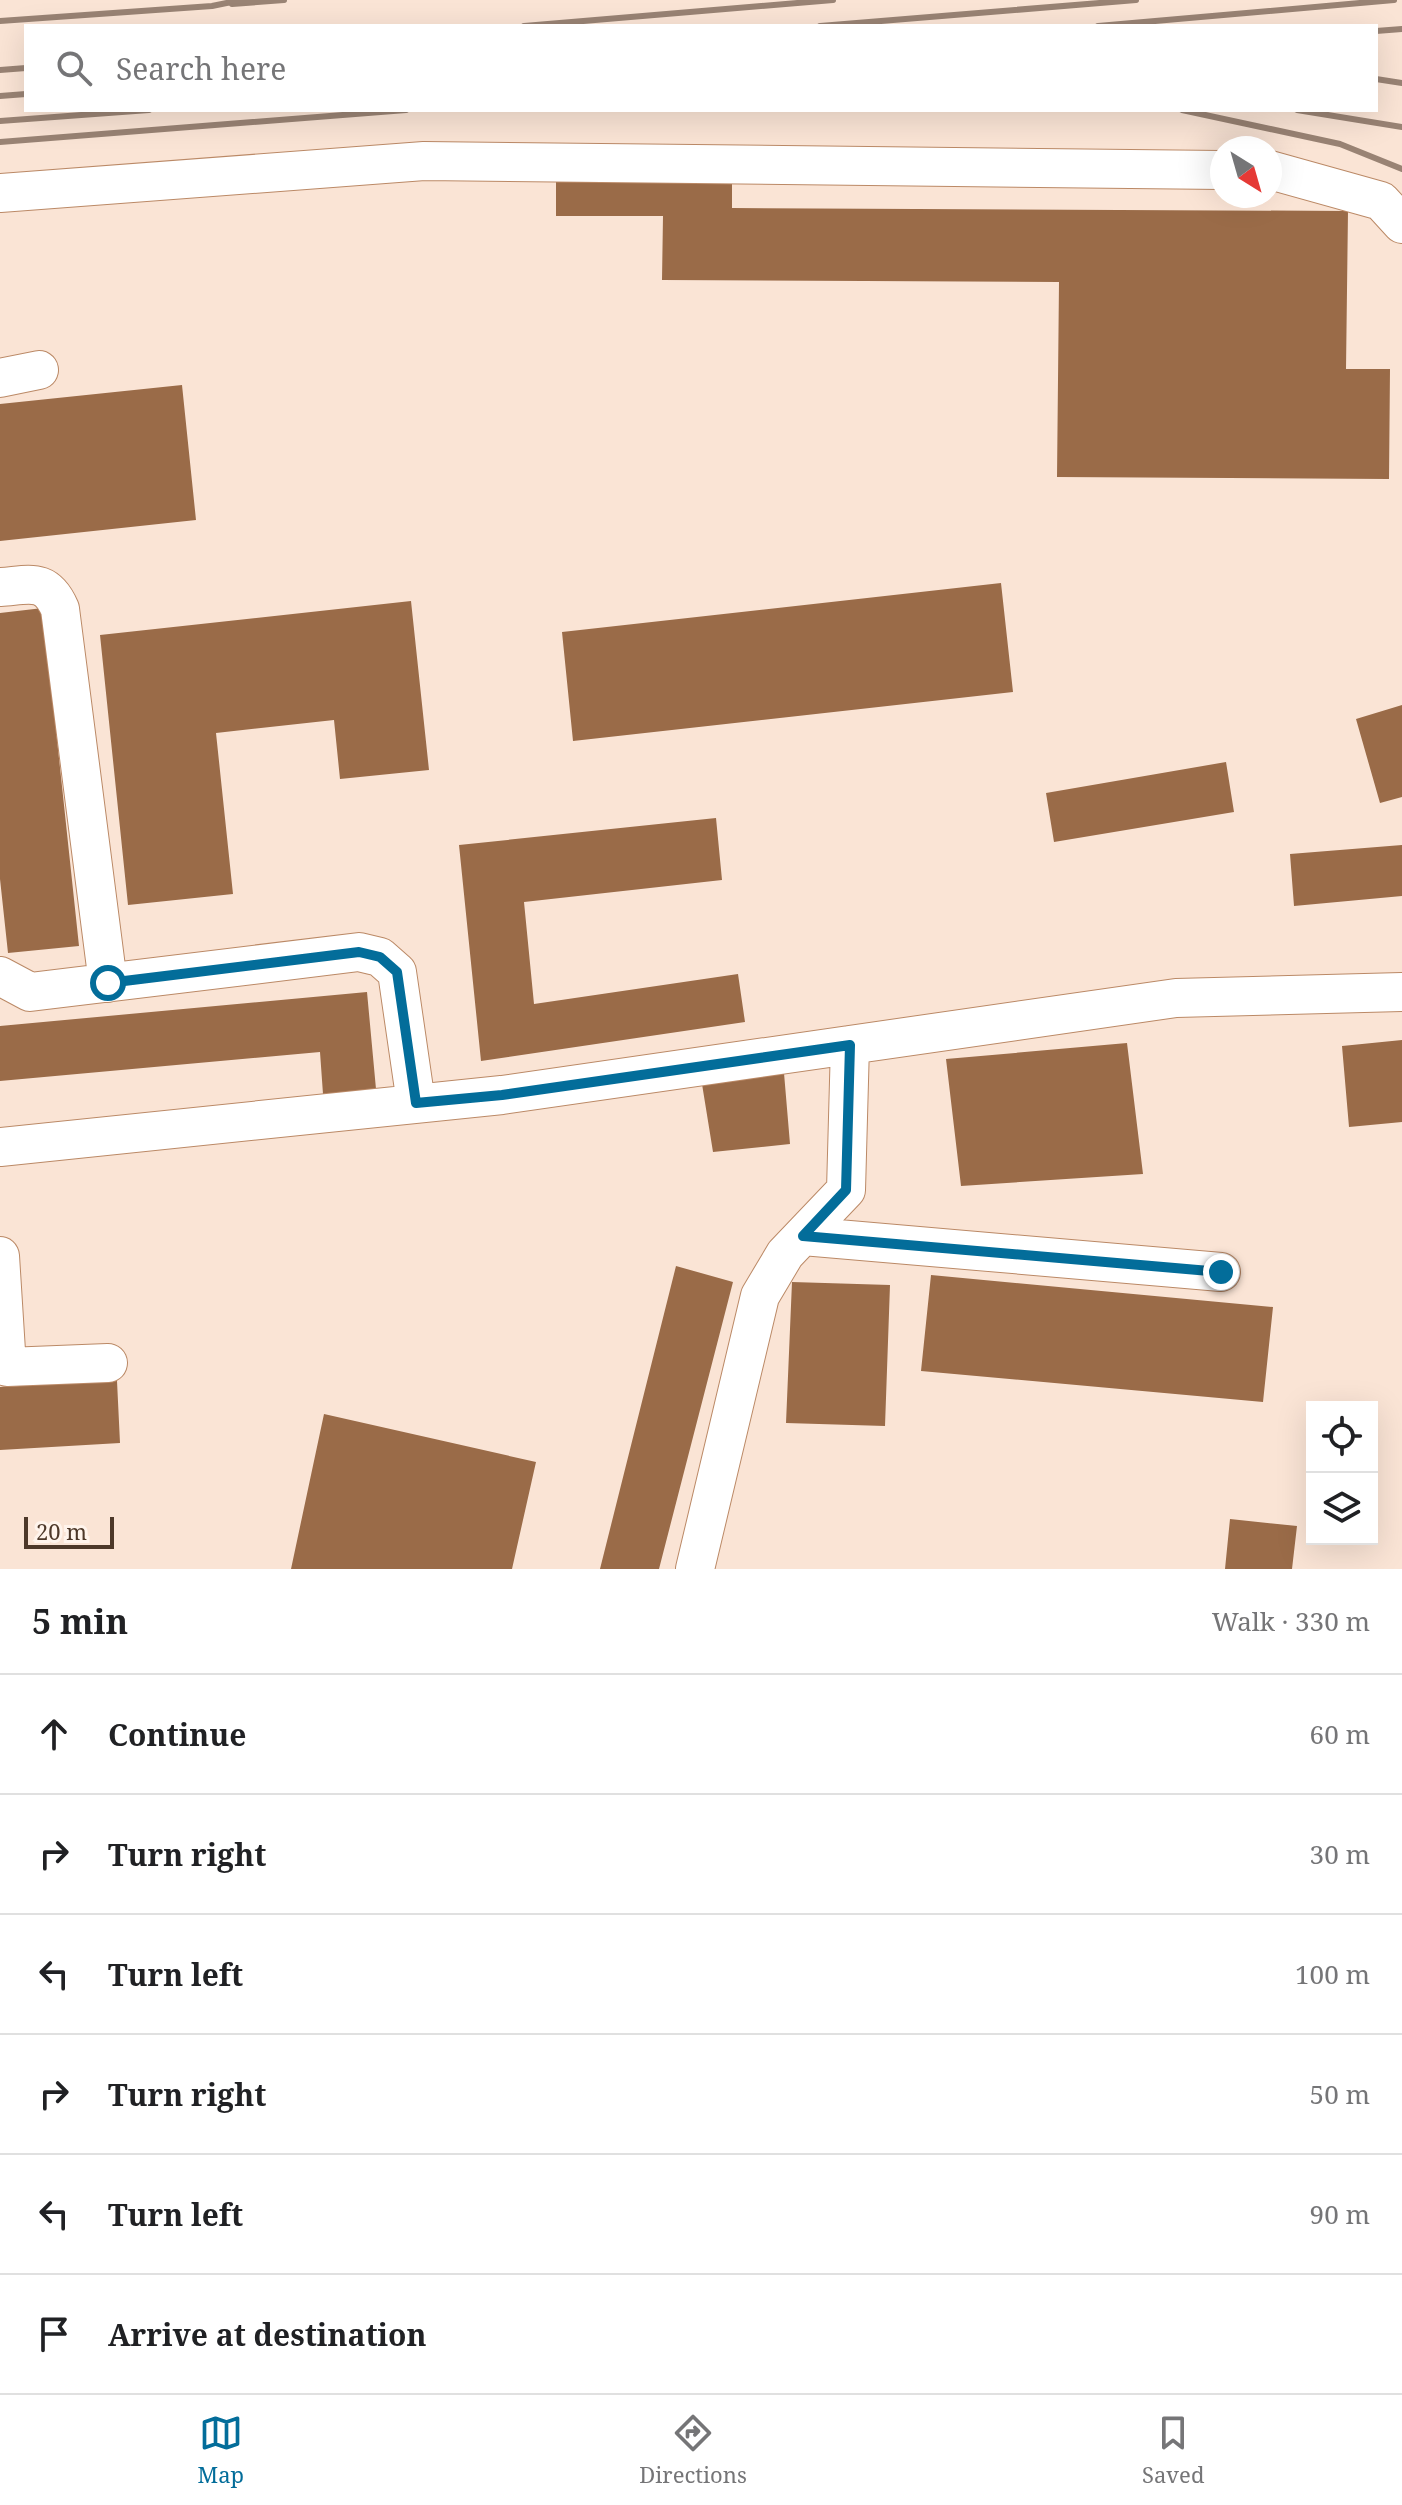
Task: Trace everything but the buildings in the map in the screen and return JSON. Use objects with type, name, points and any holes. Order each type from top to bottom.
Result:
[{"type":"street","points":[[0,193],[424,161],[1210,170]]},
{"type":"street","points":[[1282,173],[1381,201],[1402,224]]},
{"type":"street","points":[[0,378],[39,370]]},
{"type":"street","points":[[0,587],[40,585],[52,591],[60,609],[108,983]]},
{"type":"street","points":[[0,976],[30,992],[359,952],[380,957],[397,972],[416,1103]]},
{"type":"street","points":[[0,1147],[502,1095],[1176,998],[1402,992]]},
{"type":"street","points":[[695,1569],[760,1296],[785,1254],[846,1190],[850,1045]]},
{"type":"street","points":[[803,1236],[1221,1272]]},
{"type":"street","points":[[0,1256],[3,1367],[108,1363]]},
{"type":"railway","points":[[0,21],[212,6],[241,0]]},
{"type":"railway","points":[[232,4],[284,0]]},
{"type":"railway","points":[[548,24],[833,0]]},
{"type":"railway","points":[[844,24],[1136,0]]},
{"type":"railway","points":[[1121,24],[1394,0]]},
{"type":"railway","points":[[1378,31],[1402,29]]},
{"type":"railway","points":[[0,70],[24,68]]},
{"type":"railway","points":[[1378,79],[1402,83]]},
{"type":"railway","points":[[0,96],[24,94]]},
{"type":"railway","points":[[0,121],[122,112]]},
{"type":"railway","points":[[0,142],[381,112]]},
{"type":"railway","points":[[1191,112],[1340,144],[1402,169]]},
{"type":"railway","points":[[1309,112],[1402,127]]},
{"type":"route","points":[[108,983],[359,952],[380,957],[397,972],[416,1103],[502,1095],[850,1045],[846,1190],[803,1236],[1221,1272]]}]
